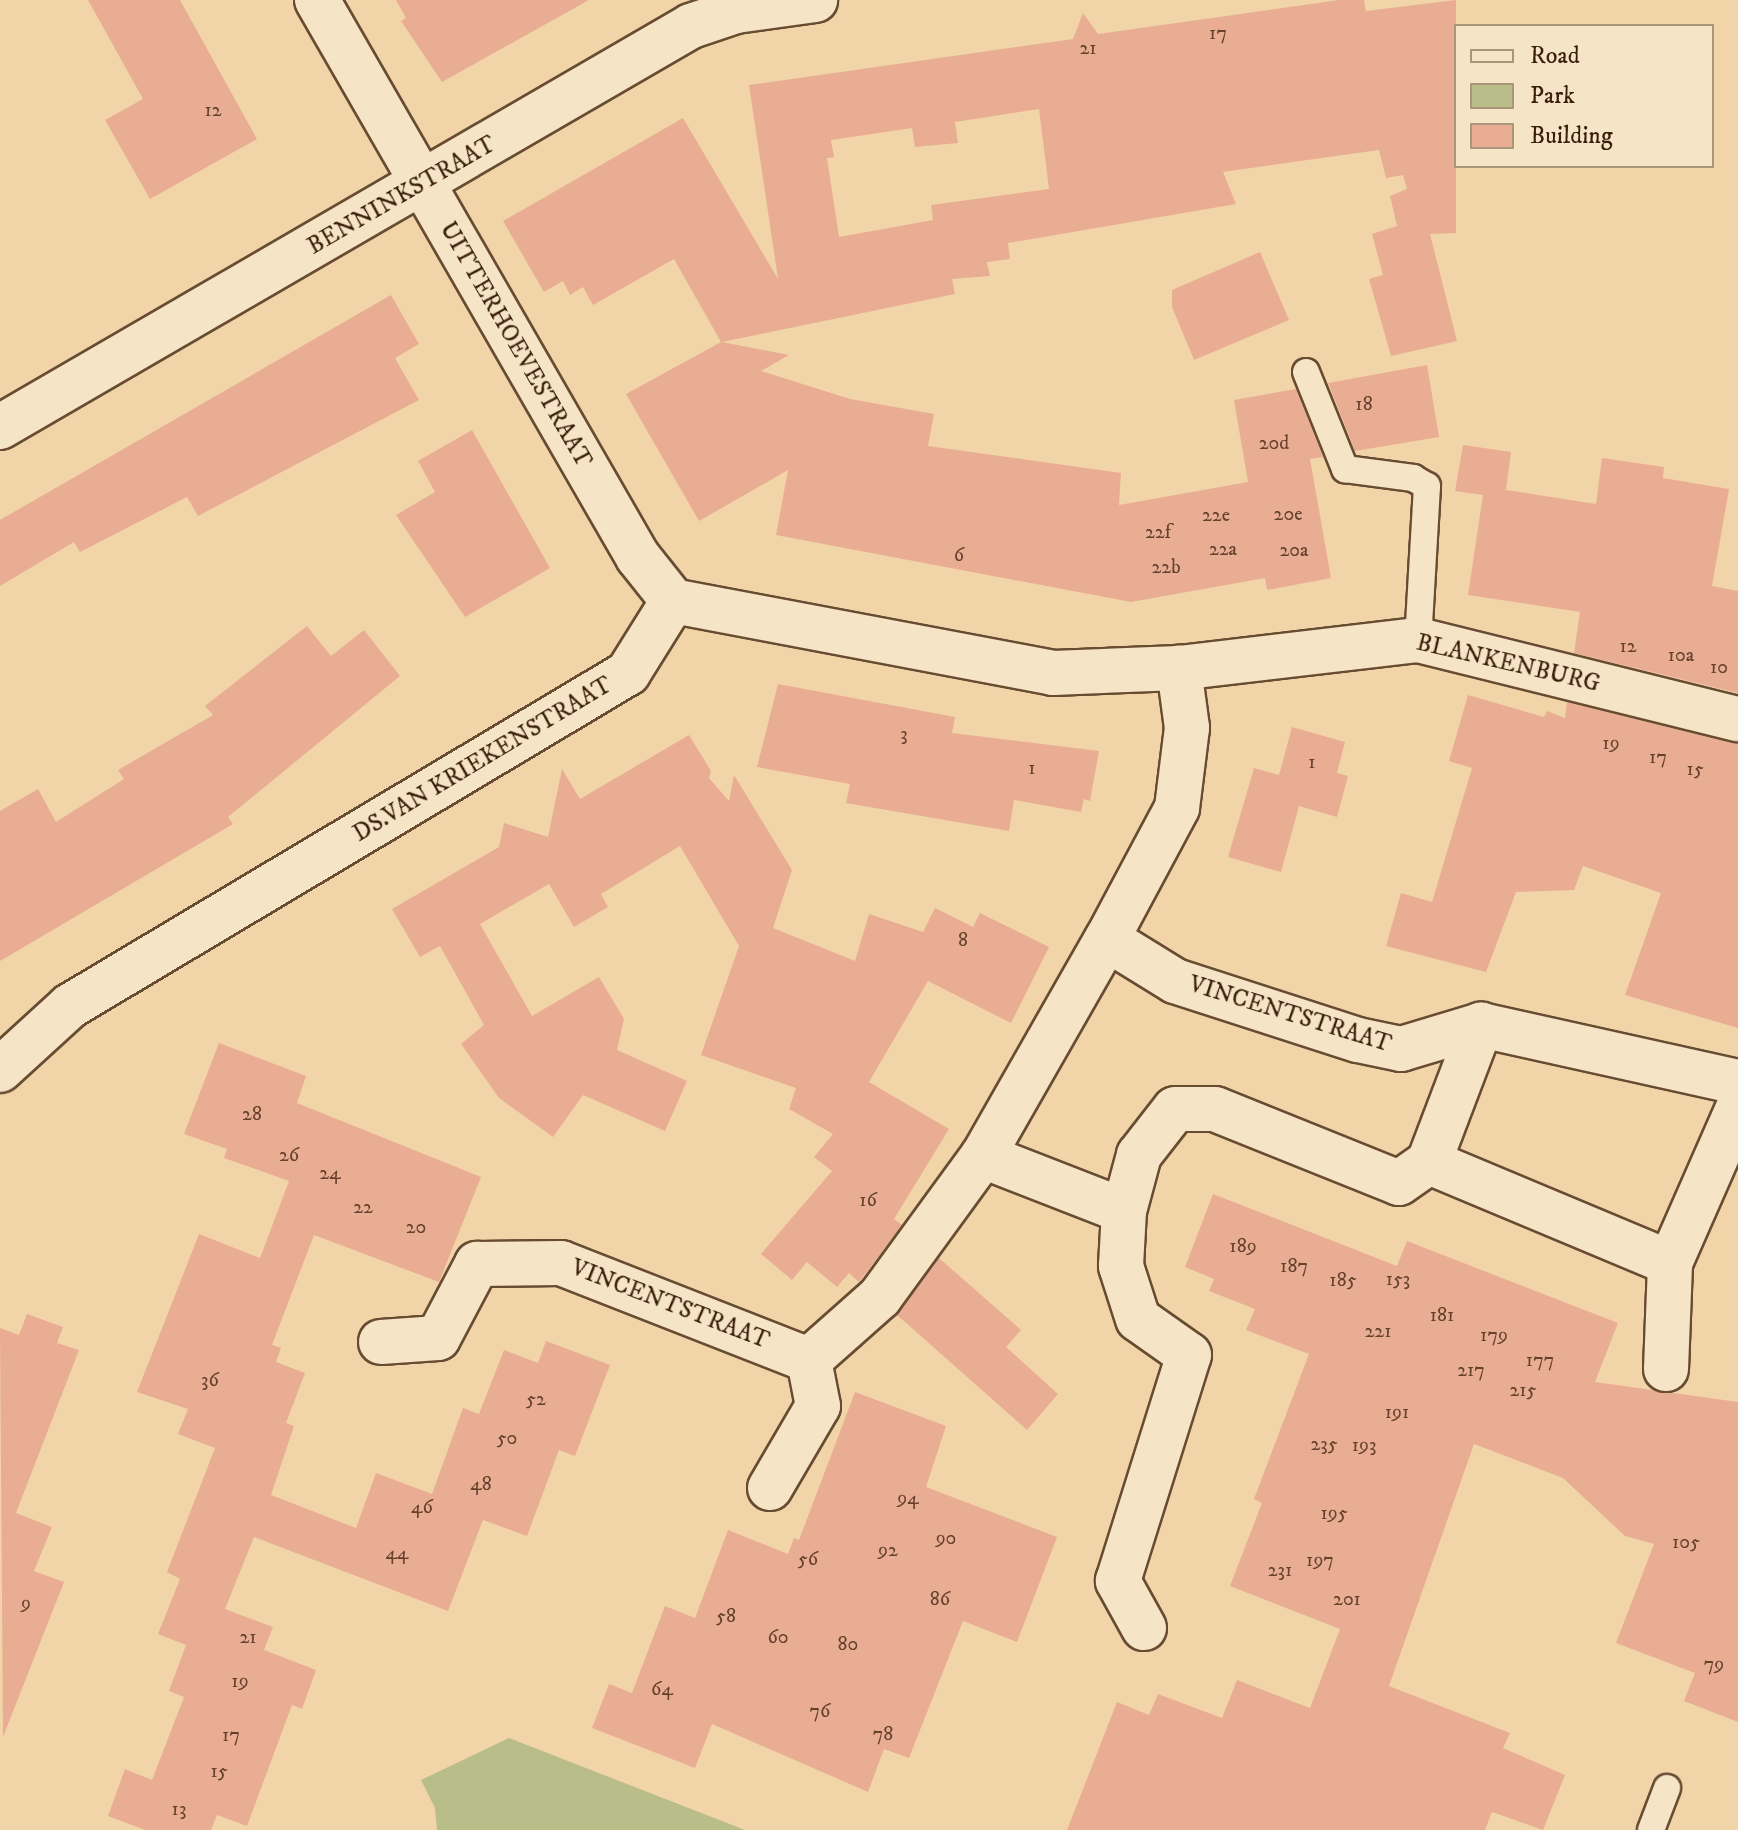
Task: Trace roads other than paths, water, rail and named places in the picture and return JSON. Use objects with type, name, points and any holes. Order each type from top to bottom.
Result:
[{"type":"street","name":"UITTERHOEVESTRAAT","points":[[317,0],[638,557],[673,601]]},
{"type":"street","name":"BENNINKSTRAAT","points":[[0,427],[422,185],[691,26],[736,11],[812,0]]},
{"type":"street","points":[[673,601],[1053,673],[1179,668],[1187,728],[1177,808],[1107,939],[983,1156],[880,1297],[809,1360],[818,1406],[770,1488]]},
{"type":"street","name":"DS.VAN KRIEKENSTRAAT","points":[[0,1070],[70,1006],[628,673],[673,601]]},
{"type":"street","name":"BLANKENBURG","points":[[1179,668],[1418,640],[1738,719]]},
{"type":"street","name":"VINCENTSTRAAT","points":[[1107,939],[1175,981],[1358,1040],[1401,1049],[1481,1025],[1738,1082]]},
{"type":"street","points":[[1144,1628],[1118,1581],[1189,1355],[1138,1319],[1121,1266],[1124,1211],[1139,1155],[1175,1109],[1215,1109],[1399,1183],[1429,1162],[1481,1025]]},
{"type":"street","points":[[1666,1369],[1670,1263],[1738,1108]]},
{"type":"street","points":[[983,1156],[1124,1211]]},
{"type":"street","points":[[1429,1162],[1670,1263]]},
{"type":"street","name":"VINCENTSTRAAT","points":[[381,1342],[438,1338],[477,1264],[561,1263],[809,1360]]},
{"type":"lane","points":[[1306,372],[1345,469],[1413,478],[1427,486],[1418,640]]},
{"type":"lane","points":[[1651,1830],[1667,1788]]}]
